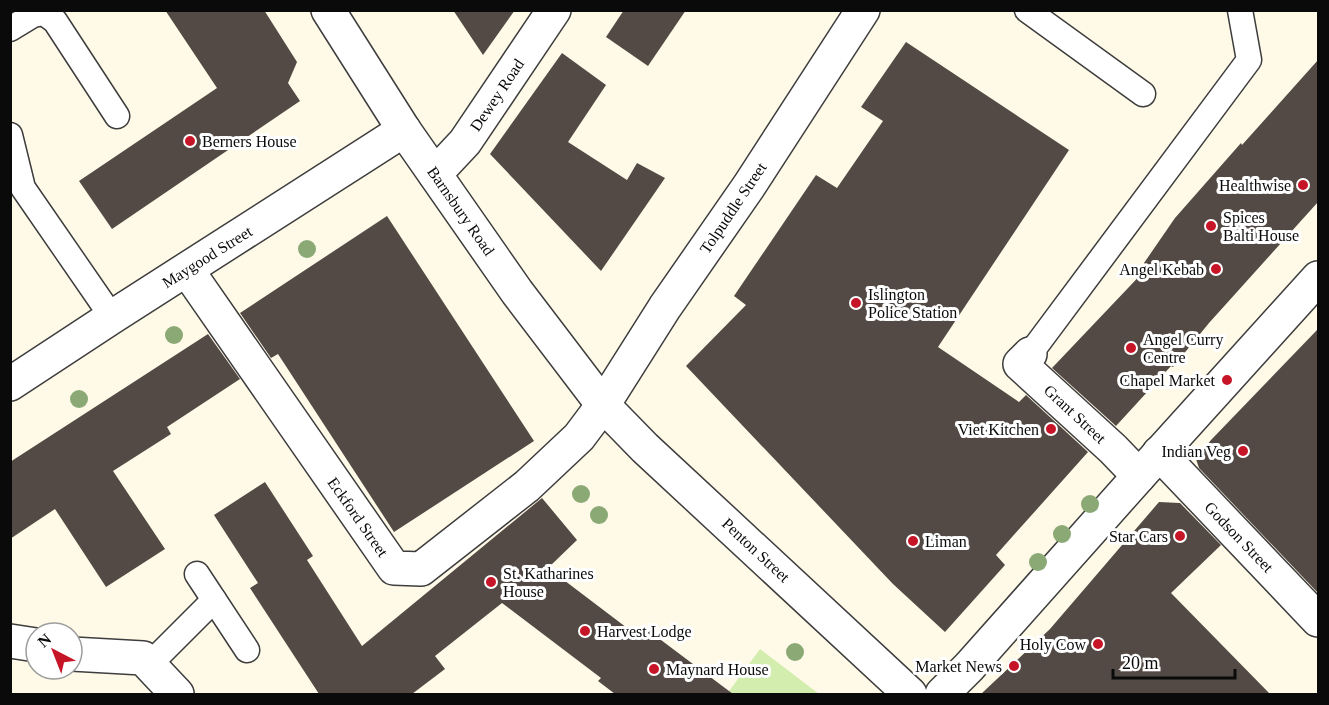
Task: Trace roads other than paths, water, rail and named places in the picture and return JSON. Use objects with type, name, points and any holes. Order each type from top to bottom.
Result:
[{"type":"street","name":"Barnsbury Road","points":[[328,10],[404,130],[517,292],[603,405]]},
{"type":"street","name":"Dewey Road","points":[[435,174],[465,142],[554,10]]},
{"type":"street","name":"Tolpuddle Street","points":[[603,405],[665,307],[749,186],[863,10]]},
{"type":"street","name":"Maygood Street","points":[[10,384],[404,130]]},
{"type":"street","name":"Eckford Street","points":[[187,270],[394,568],[421,569],[546,470],[579,436],[603,405]]},
{"type":"street","points":[[942,694],[969,667],[1318,278]]},
{"type":"street","name":"Grant Street","points":[[1030,354],[1020,364],[1113,449],[1149,465]]},
{"type":"street","name":"Penton Street","points":[[603,405],[645,448],[910,694]]},
{"type":"street","name":"Godson Street","points":[[1149,465],[1318,620]]},
{"type":"street","points":[[84,655],[143,658],[177,694]]},
{"type":"lane","points":[[1027,10],[1143,94]]},
{"type":"lane","points":[[1030,354],[1249,60],[1240,10]]},
{"type":"lane","points":[[10,29],[33,15],[44,13],[55,21],[117,116]]},
{"type":"lane","points":[[10,135],[23,188],[112,317]]},
{"type":"lane","points":[[197,574],[247,650]]},
{"type":"lane","points":[[149,665],[214,600]]},
{"type":"place","name":"Berners House","points":[[190,141]]},
{"type":"place","name":"Healthwise","points":[[1303,185]]},
{"type":"place","name":"Spices Balti House","points":[[1211,226]]},
{"type":"place","name":"Angel Kebab","points":[[1216,269]]},
{"type":"place","name":"Islington Police Station","points":[[856,303]]},
{"type":"place","name":"Angel Curry Centre","points":[[1131,348]]},
{"type":"place","name":"Chapel Market","points":[[1227,380]]},
{"type":"place","name":"Viet Kitchen","points":[[1051,429]]},
{"type":"place","name":"Indian Veg","points":[[1243,451]]},
{"type":"place","name":"Star Cars","points":[[1180,536]]},
{"type":"place","name":"Liman","points":[[913,541]]},
{"type":"place","name":"St. Katharines House","points":[[491,582]]},
{"type":"place","name":"Harvest Lodge","points":[[585,631]]},
{"type":"place","name":"Holy Cow","points":[[1098,644]]},
{"type":"place","name":"Market News","points":[[1014,666]]},
{"type":"place","name":"Maynard House","points":[[654,669]]}]
